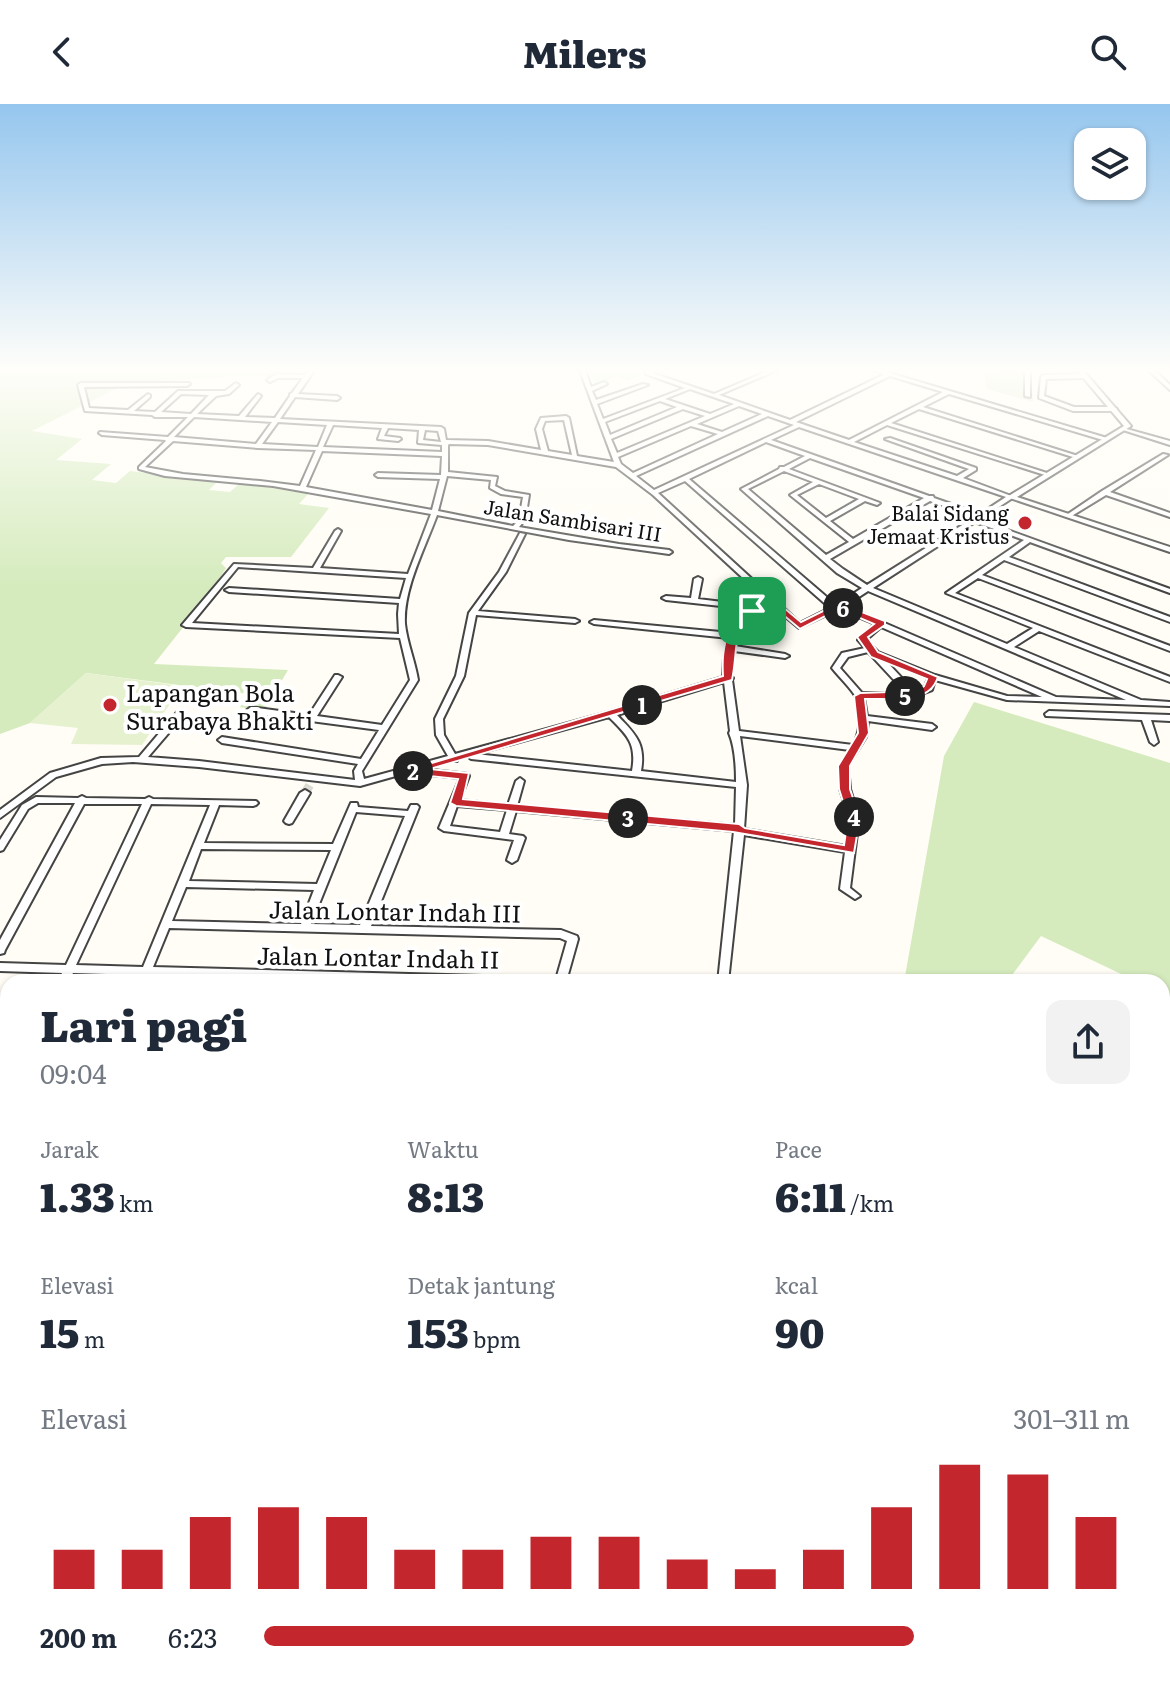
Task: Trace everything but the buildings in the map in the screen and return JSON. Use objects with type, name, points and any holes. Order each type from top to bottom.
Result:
[{"type":"street","name":"Jalan Sambisari III","points":[[167,442],[141,468],[302,489],[435,511],[518,531],[669,552]]},
{"type":"street","points":[[193,442],[444,454]]},
{"type":"street","points":[[258,446],[261,442]]},
{"type":"street","points":[[302,489],[324,442]]},
{"type":"street","points":[[420,442],[488,443],[618,465],[654,493],[799,626],[837,607],[863,586],[1100,442]]},
{"type":"street","points":[[542,442],[545,453]]},
{"type":"street","points":[[572,442],[575,455]]},
{"type":"street","points":[[609,442],[618,465]]},
{"type":"street","points":[[615,456],[648,442]]},
{"type":"street","points":[[632,476],[706,442]]},
{"type":"street","points":[[654,493],[763,442]]},
{"type":"street","points":[[771,442],[931,497],[1029,540],[1170,591]]},
{"type":"street","points":[[849,442],[1170,550]]},
{"type":"street","points":[[868,448],[882,442]]},
{"type":"street","points":[[896,442],[974,469],[959,478]]},
{"type":"street","points":[[946,442],[1047,474]]},
{"type":"street","points":[[1029,442],[1075,456]]},
{"type":"street","points":[[360,783],[357,775],[414,680],[401,636],[403,601],[435,511],[446,443]]},
{"type":"street","points":[[811,455],[744,489],[863,586],[1140,703]]},
{"type":"street","points":[[1068,516],[1165,455]]},
{"type":"street","points":[[1158,461],[1170,465]]},
{"type":"street","points":[[782,468],[877,503]]},
{"type":"street","points":[[378,475],[495,478],[492,487],[503,493],[527,496],[522,520],[502,572],[473,613],[460,676],[439,719],[440,735],[454,759]]},
{"type":"street","points":[[685,478],[837,607],[1057,700]]},
{"type":"street","points":[[817,482],[793,495],[854,543]]},
{"type":"street","points":[[1104,492],[1170,515]]},
{"type":"street","points":[[826,558],[931,497]]},
{"type":"street","points":[[826,521],[863,499]]},
{"type":"street","points":[[1161,512],[1170,505]]},
{"type":"street","points":[[316,569],[338,531]]},
{"type":"street","points":[[1029,540],[950,593],[1170,680]]},
{"type":"street","points":[[1004,557],[1170,620]]},
{"type":"street","points":[[401,636],[186,625],[232,567],[239,565],[411,576]]},
{"type":"street","points":[[977,575],[1170,649]]},
{"type":"street","points":[[694,600],[698,579]]},
{"type":"street","points":[[229,590],[403,601]]},
{"type":"street","points":[[666,598],[752,611],[777,605]]},
{"type":"street","points":[[725,974],[742,785],[733,733],[730,648],[742,620],[752,611]]},
{"type":"street","points":[[473,613],[575,621]]},
{"type":"street","points":[[594,622],[733,636]]},
{"type":"street","points":[[881,623],[862,637],[913,695]]},
{"type":"street","points":[[1010,646],[1039,628]]},
{"type":"street","points":[[730,648],[785,656]]},
{"type":"street","points":[[855,896],[845,889],[854,818],[845,789],[844,766],[863,733],[860,696],[836,665],[845,655],[872,652],[932,677],[1007,698],[1170,704]]},
{"type":"street","points":[[312,718],[338,677]]},
{"type":"street","points":[[860,696],[913,695],[929,688],[932,677]]},
{"type":"street","points":[[0,815],[63,770],[101,761],[141,760],[312,781],[360,783],[465,756],[729,678]]},
{"type":"street","points":[[1157,704],[1168,718]]},
{"type":"street","points":[[251,710],[383,728]]},
{"type":"street","points":[[141,760],[181,713]]},
{"type":"street","points":[[611,714],[632,736],[640,751],[636,774]]},
{"type":"street","points":[[1049,714],[1168,718]]},
{"type":"street","points":[[862,718],[932,727]]},
{"type":"street","points":[[1146,719],[1154,742]]},
{"type":"street","points":[[733,733],[855,748]]},
{"type":"street","points":[[222,740],[364,762]]},
{"type":"street","points":[[465,756],[742,785]]},
{"type":"street","points":[[411,771],[465,776],[444,828],[520,838],[512,860]]},
{"type":"street","points":[[504,836],[520,781]]},
{"type":"street","points":[[289,821],[305,793]]},
{"type":"street","points":[[0,950],[82,799]]},
{"type":"street","points":[[0,848],[25,807],[32,802],[82,799],[253,803]]},
{"type":"street","points":[[66,974],[149,800]]},
{"type":"street","points":[[0,802],[12,805]]},
{"type":"street","points":[[145,974],[216,802]]},
{"type":"street","points":[[456,803],[739,830],[850,850]]},
{"type":"street","points":[[304,928],[353,807],[412,810],[364,929]]},
{"type":"street","points":[[198,846],[337,847]]},
{"type":"street","points":[[182,884],[321,887]]},
{"type":"street","name":"Jalan Lontar Indah III","points":[[166,924],[570,936],[572,943],[563,974]]},
{"type":"street","name":"Jalan Lontar Indah II","points":[[0,967],[69,968],[125,974]]},
{"type":"green space","points":[[0,442],[79,442],[56,460],[111,464],[92,480],[116,483],[130,471],[218,481],[209,490],[230,492],[240,483],[309,493],[299,504],[329,508],[291,557],[226,557],[221,563],[226,568],[211,592],[154,664],[288,670],[264,711],[240,707],[249,694],[86,673],[30,723],[0,734]]},
{"type":"green space","name":"Lapangan Bola Surabaya Bhakti","points":[[86,673],[182,686],[142,745],[71,744],[78,728],[30,723]]},
{"type":"green space","points":[[974,702],[1170,763],[1170,974],[1121,974],[1041,936],[1013,974],[905,974],[944,756]]},
{"type":"tunnel","points":[[305,793],[311,783]]},
{"type":"place","name":"Balai Sidang Jemaat Kristus","points":[[1025,523]]},
{"type":"place","name":"Lapangan Bola Surabaya Bhakti","points":[[110,705]]},
{"type":"route","points":[[777,605],[800,626],[839,606],[881,623],[862,637],[875,654],[932,677],[929,688],[919,694],[860,696],[863,733],[844,766],[846,797],[854,818],[850,850],[739,831],[739,828],[456,803],[465,776],[411,771],[729,678],[727,660],[732,640],[737,627],[752,611],[777,605]]}]
